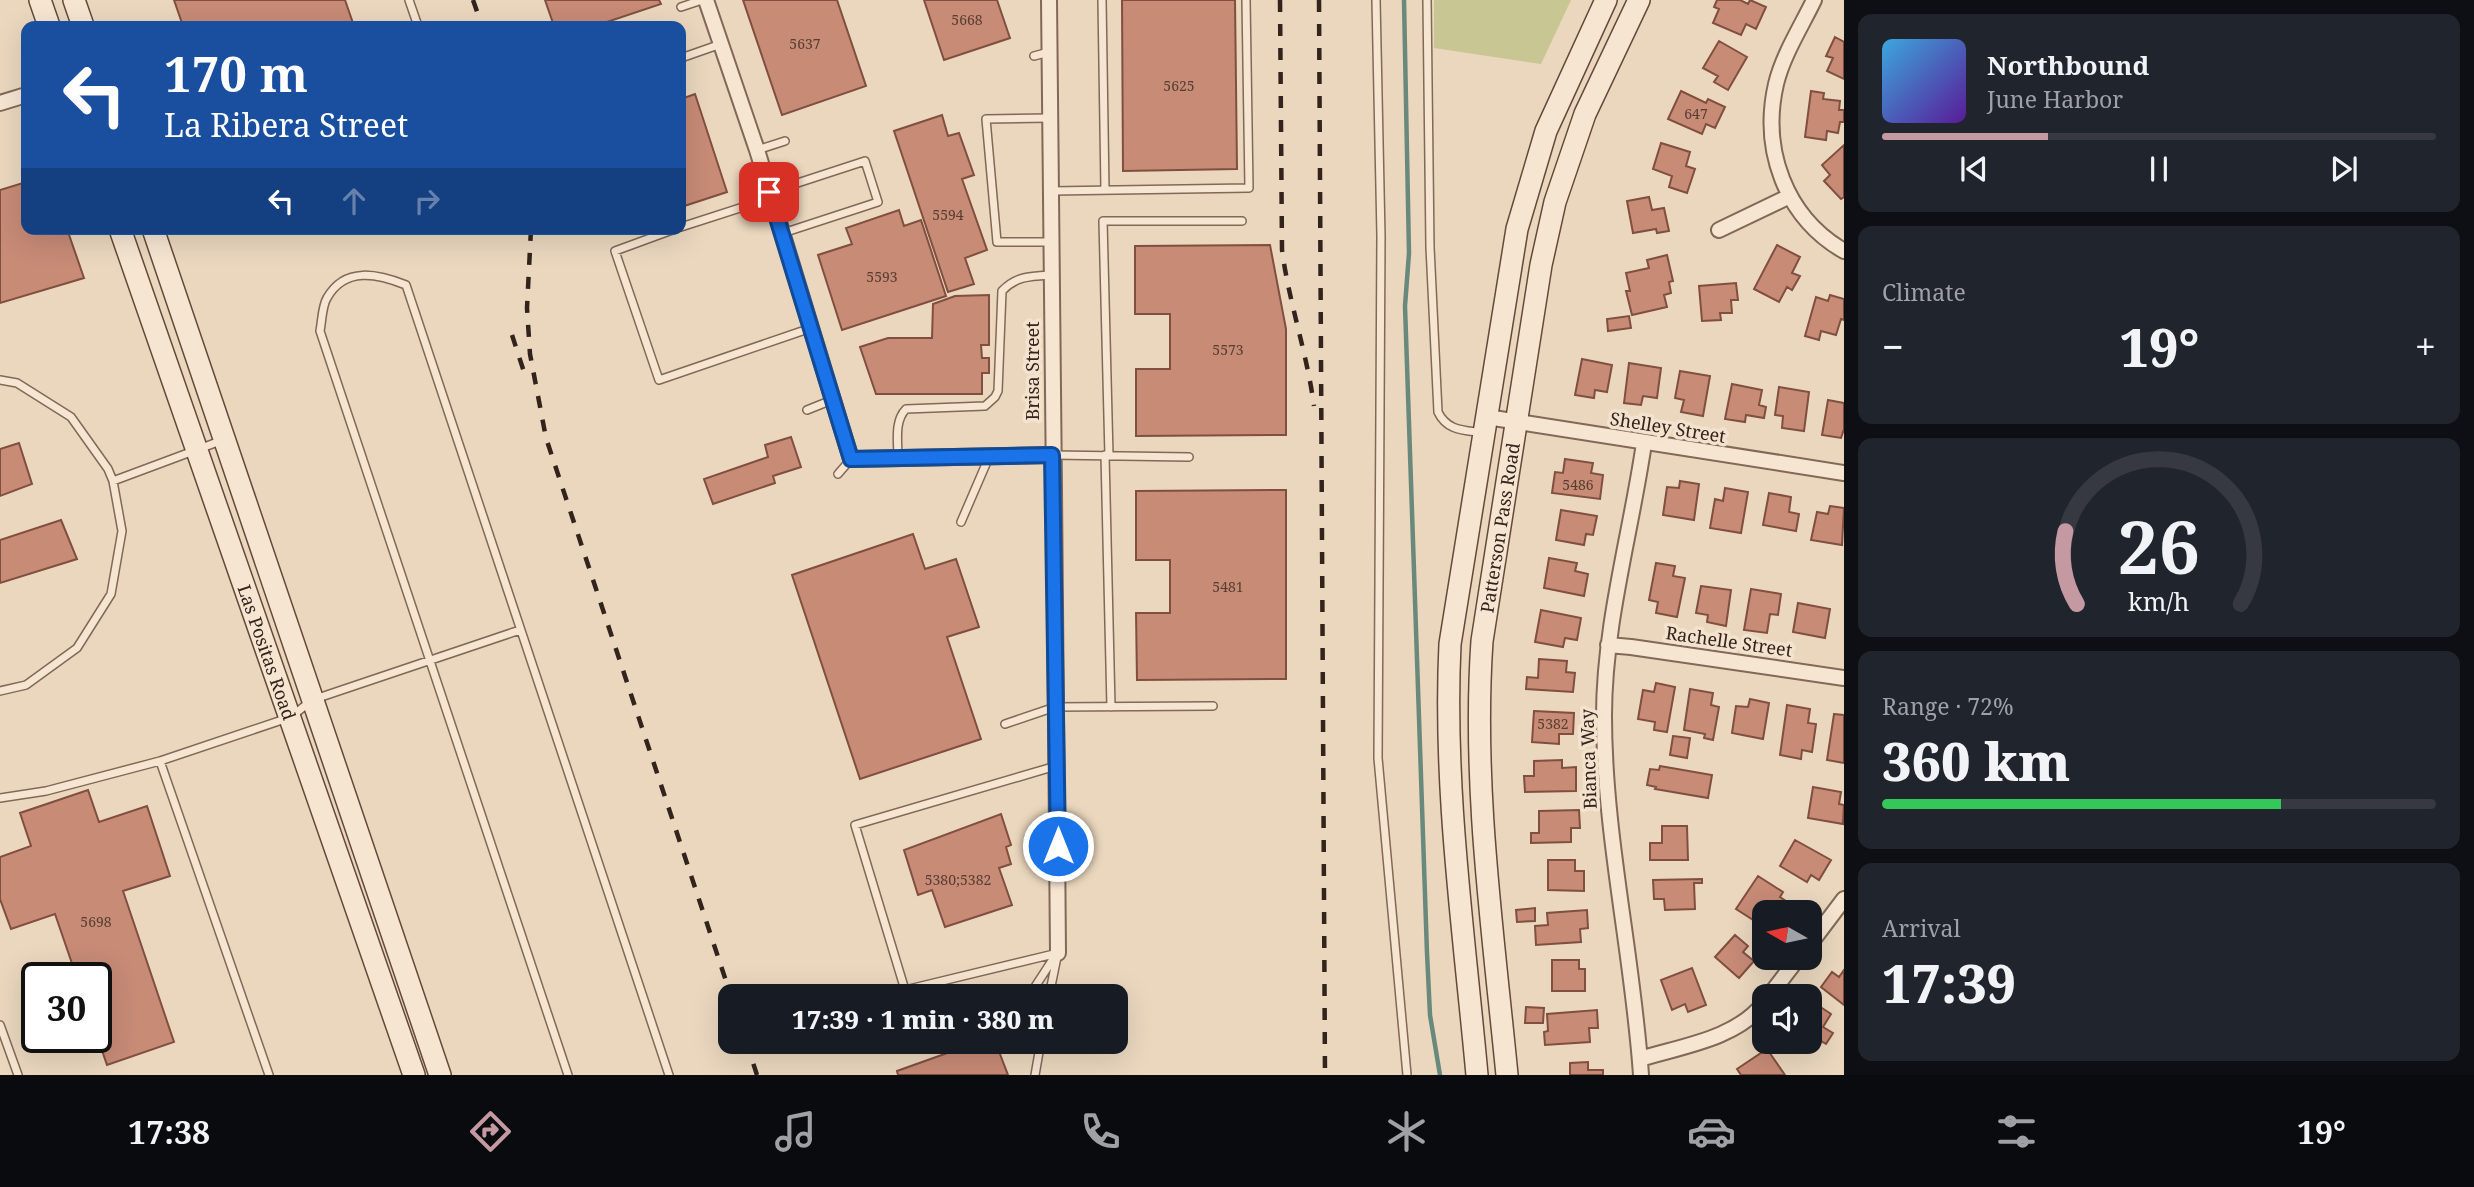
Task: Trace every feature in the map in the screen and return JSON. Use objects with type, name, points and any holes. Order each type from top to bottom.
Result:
[{"type":"main road","points":[[40,0],[47,21]]},
{"type":"main road","points":[[74,0],[81,21]]},
{"type":"main road","name":"Patterson Pass Road","points":[[1477,1075],[1448,762],[1450,644],[1511,260],[1525,195],[1557,103],[1606,0]]},
{"type":"main road","name":"Patterson Pass Road","points":[[1507,1075],[1481,794],[1479,700],[1482,640],[1541,265],[1564,172],[1589,105],[1639,0]]},
{"type":"main road","name":"Las Positas Road","points":[[122,235],[414,1075]]},
{"type":"main road","name":"Las Positas Road","points":[[155,235],[440,1075]]},
{"type":"street","points":[[704,0],[757,150],[851,459],[1052,455]]},
{"type":"street","name":"Brisa Street","points":[[1049,0],[1058,953]]},
{"type":"street","points":[[1814,0],[1781,67],[1772,109],[1774,145],[1788,197],[1812,229],[1844,251]]},
{"type":"street","points":[[0,103],[21,97]]},
{"type":"street","points":[[1719,230],[1788,197]]},
{"type":"street","name":"Shelley Street","points":[[1485,425],[1515,421],[1844,473]]},
{"type":"street","name":"Bianca Way","points":[[1641,1075],[1606,787],[1604,714],[1608,645],[1644,443]]},
{"type":"street","name":"Rachelle Street","points":[[1608,645],[1844,678]]},
{"type":"street","points":[[1822,928],[1844,899]]},
{"type":"street","points":[[1778,984],[1789,970]]},
{"type":"street","points":[[1640,1059],[1721,1034],[1752,1017]]},
{"type":"lane","points":[[409,0],[416,21]]},
{"type":"lane","points":[[681,7],[704,0]]},
{"type":"lane","points":[[1102,0],[1105,190]]},
{"type":"lane","points":[[1050,191],[1249,188],[1246,0]]},
{"type":"lane","points":[[1376,0],[1381,236],[1378,758],[1407,1075]]},
{"type":"lane","points":[[1427,0],[1430,247],[1438,412],[1453,429],[1485,425]]},
{"type":"lane","points":[[686,56],[721,44]]},
{"type":"lane","points":[[1034,56],[1049,52]]},
{"type":"lane","points":[[1050,118],[986,119],[997,242],[1051,242]]},
{"type":"lane","points":[[757,150],[785,141]]},
{"type":"lane","points":[[686,225],[865,161],[878,202],[782,233]]},
{"type":"lane","points":[[1111,707],[1103,221],[1242,221]]},
{"type":"lane","points":[[658,235],[615,251],[659,380],[811,328]]},
{"type":"lane","points":[[568,1075],[320,331],[326,299],[341,281],[359,273],[384,276],[406,285],[669,1075]]},
{"type":"lane","points":[[898,458],[898,424],[906,409],[985,405],[995,397],[999,379],[1002,291],[1011,281],[1024,276],[1051,275]]},
{"type":"lane","points":[[0,380],[17,383],[71,417],[108,469],[113,481],[122,531],[111,594],[78,648],[26,685],[0,691]]},
{"type":"lane","points":[[807,410],[832,400]]},
{"type":"lane","points":[[113,481],[225,440]]},
{"type":"lane","points":[[1052,455],[1189,457]]},
{"type":"lane","points":[[961,522],[989,456]]},
{"type":"lane","points":[[838,474],[851,459]]},
{"type":"lane","points":[[0,798],[46,791],[160,761],[291,717],[312,701],[520,629]]},
{"type":"lane","points":[[1005,724],[1055,707],[1213,706]]},
{"type":"lane","points":[[160,761],[269,1075]]},
{"type":"lane","points":[[1058,766],[855,825],[905,990],[1058,953]]},
{"type":"lane","points":[[1037,984],[1058,953]]},
{"type":"lane","points":[[1052,984],[1058,953]]},
{"type":"lane","points":[[0,1025],[18,1075]]},
{"type":"lane","points":[[1035,1075],[1039,1054]]},
{"type":"shaded area","points":[[1434,0],[1571,0],[1541,64],[1434,48]]},
{"type":"building","points":[[174,0],[345,0],[352,21],[181,21]]},
{"type":"building","points":[[545,0],[659,0],[661,4],[610,21],[552,21]]},
{"type":"building","points":[[743,0],[837,0],[866,86],[782,115]]},
{"type":"building","points":[[924,0],[997,0],[1010,38],[944,60]]},
{"type":"building","points":[[1122,0],[1235,0],[1237,169],[1123,171]]},
{"type":"building","points":[[1717,0],[1740,0],[1748,4],[1750,0],[1766,7],[1756,29],[1746,24],[1741,35],[1713,23],[1719,9],[1714,7]]},
{"type":"building","points":[[1835,37],[1844,42],[1844,79],[1827,71],[1833,58],[1826,56]]},
{"type":"building","points":[[1719,41],[1747,57],[1728,90],[1714,82],[1718,76],[1703,68]]},
{"type":"building","points":[[1681,91],[1706,103],[1708,99],[1725,107],[1715,128],[1706,124],[1702,134],[1668,119]]},
{"type":"building","points":[[1811,91],[1824,93],[1823,99],[1840,101],[1839,110],[1844,110],[1844,122],[1840,122],[1838,133],[1827,131],[1826,140],[1805,137]]},
{"type":"building","points":[[695,94],[727,192],[686,205],[686,97]]},
{"type":"building","points":[[942,115],[948,136],[959,133],[974,175],[962,179],[987,250],[965,258],[974,284],[948,292],[894,131]]},
{"type":"building","points":[[1661,143],[1690,152],[1686,166],[1695,169],[1687,193],[1669,187],[1672,176],[1653,169]]},
{"type":"building","points":[[1844,145],[1844,197],[1841,199],[1824,181],[1830,175],[1822,165]]},
{"type":"building","points":[[21,184],[21,235],[69,235],[84,278],[0,303],[0,190]]},
{"type":"building","points":[[1649,197],[1652,210],[1664,208],[1669,231],[1657,233],[1656,229],[1633,233],[1627,201]]},
{"type":"building","points":[[899,210],[904,226],[921,220],[946,296],[842,330],[818,255],[852,244],[846,228]]},
{"type":"building","points":[[1270,245],[1286,329],[1286,435],[1136,436],[1136,369],[1170,369],[1170,314],[1135,314],[1135,246]]},
{"type":"building","points":[[1777,245],[1800,257],[1792,273],[1800,276],[1792,290],[1787,287],[1779,302],[1754,289]]},
{"type":"building","points":[[1667,255],[1673,281],[1669,282],[1671,293],[1664,295],[1667,307],[1632,315],[1626,291],[1630,291],[1626,273],[1649,268],[1647,260]]},
{"type":"building","points":[[1736,283],[1738,300],[1731,300],[1732,313],[1720,313],[1721,320],[1702,321],[1699,286]]},
{"type":"building","points":[[989,295],[989,345],[981,345],[982,358],[989,358],[989,373],[982,373],[982,394],[876,394],[860,347],[888,338],[932,338],[933,304],[955,296]]},
{"type":"building","points":[[1830,295],[1844,299],[1844,320],[1841,319],[1836,335],[1821,331],[1819,340],[1805,336],[1816,297],[1828,301]]},
{"type":"building","points":[[1629,316],[1631,328],[1608,331],[1607,319]]},
{"type":"building","points":[[1582,359],[1612,365],[1607,392],[1595,390],[1594,398],[1575,395]]},
{"type":"building","points":[[1629,363],[1661,368],[1657,398],[1643,396],[1641,405],[1624,403]]},
{"type":"building","points":[[1680,371],[1710,376],[1703,416],[1681,412],[1684,400],[1675,398]]},
{"type":"building","points":[[1732,384],[1762,390],[1759,405],[1766,407],[1764,418],[1746,415],[1745,422],[1725,419]]},
{"type":"building","points":[[1779,387],[1809,392],[1804,431],[1782,428],[1783,416],[1775,415]]},
{"type":"building","points":[[1828,400],[1844,403],[1844,429],[1841,438],[1822,435]]},
{"type":"building","points":[[791,437],[801,467],[773,476],[775,483],[713,504],[704,479],[768,457],[765,445]]},
{"type":"building","points":[[19,443],[32,484],[0,496],[0,449]]},
{"type":"building","points":[[1565,459],[1593,463],[1591,473],[1603,475],[1600,499],[1552,493],[1555,472],[1563,473]]},
{"type":"building","points":[[1680,481],[1699,484],[1694,520],[1663,515],[1667,487],[1679,488]]},
{"type":"building","points":[[1725,488],[1748,492],[1741,533],[1710,528],[1715,499],[1723,501]]},
{"type":"building","points":[[1286,490],[1286,679],[1137,680],[1136,613],[1170,613],[1170,560],[1136,560],[1136,491]]},
{"type":"building","points":[[1769,493],[1791,497],[1789,512],[1799,514],[1796,531],[1763,525]]},
{"type":"building","points":[[1830,506],[1844,508],[1842,545],[1811,540],[1817,512],[1828,514]]},
{"type":"building","points":[[1561,510],[1597,516],[1593,535],[1586,534],[1584,545],[1556,540]]},
{"type":"building","points":[[61,520],[77,559],[0,583],[0,540]]},
{"type":"building","points":[[913,534],[925,569],[956,559],[979,627],[947,637],[981,739],[860,779],[792,575]]},
{"type":"building","points":[[1549,558],[1577,563],[1575,571],[1588,574],[1584,596],[1544,588]]},
{"type":"building","points":[[1656,563],[1675,566],[1673,576],[1685,578],[1677,617],[1656,613],[1658,602],[1649,600]]},
{"type":"building","points":[[1701,586],[1731,590],[1726,626],[1707,622],[1708,615],[1696,613]]},
{"type":"building","points":[[1751,589],[1781,594],[1778,615],[1770,614],[1767,633],[1744,630]]},
{"type":"building","points":[[1798,603],[1830,609],[1825,638],[1793,632]]},
{"type":"building","points":[[1541,610],[1581,618],[1577,640],[1565,638],[1563,647],[1535,642]]},
{"type":"building","points":[[1539,659],[1567,661],[1566,672],[1575,673],[1573,692],[1526,689],[1527,677],[1538,678]]},
{"type":"building","points":[[1656,683],[1675,687],[1667,732],[1654,730],[1655,722],[1638,719],[1643,690],[1654,692]]},
{"type":"building","points":[[1690,689],[1713,693],[1711,705],[1719,707],[1713,740],[1704,738],[1705,734],[1684,730]]},
{"type":"building","points":[[1750,699],[1769,703],[1763,739],[1732,733],[1736,706],[1748,707]]},
{"type":"building","points":[[1787,705],[1810,709],[1808,723],[1816,724],[1812,752],[1802,750],[1801,759],[1780,755]]},
{"type":"building","points":[[1534,711],[1574,713],[1573,734],[1559,734],[1559,744],[1532,742]]},
{"type":"building","points":[[1834,714],[1844,715],[1844,763],[1827,760]]},
{"type":"building","points":[[1673,736],[1690,738],[1687,758],[1670,755]]},
{"type":"building","points":[[1562,760],[1562,768],[1576,767],[1576,791],[1525,792],[1524,776],[1534,776],[1534,761]]},
{"type":"building","points":[[1660,766],[1712,775],[1708,798],[1655,789],[1656,787],[1647,785],[1650,769],[1659,770]]},
{"type":"building","points":[[1813,787],[1841,792],[1839,804],[1844,805],[1843,824],[1808,818]]},
{"type":"building","points":[[88,790],[99,822],[147,806],[170,876],[123,891],[174,1042],[107,1065],[103,1053],[112,1053],[112,962],[72,962],[55,914],[11,929],[0,899],[0,857],[31,846],[20,813]]},
{"type":"building","points":[[1579,810],[1580,828],[1571,828],[1571,842],[1531,843],[1531,833],[1539,833],[1539,811]]},
{"type":"building","points":[[1001,814],[1011,845],[1006,847],[1011,864],[999,868],[1012,905],[945,927],[932,890],[918,895],[904,850]]},
{"type":"building","points":[[1662,826],[1687,826],[1688,860],[1650,860],[1650,843],[1662,843]]},
{"type":"building","points":[[1795,840],[1831,860],[1819,880],[1811,875],[1807,882],[1780,866]]},
{"type":"building","points":[[1548,860],[1575,860],[1575,871],[1584,871],[1584,891],[1548,890]]},
{"type":"building","points":[[1758,876],[1783,892],[1780,897],[1784,900],[1752,900],[1752,919],[1736,909]]},
{"type":"building","points":[[1702,879],[1702,883],[1694,883],[1695,909],[1665,910],[1664,899],[1654,899],[1653,880]]},
{"type":"building","points":[[1535,908],[1535,921],[1517,922],[1516,910]]},
{"type":"building","points":[[1587,910],[1588,928],[1580,929],[1581,942],[1536,945],[1535,926],[1548,925],[1547,913]]},
{"type":"building","points":[[1735,935],[1748,946],[1743,952],[1752,959],[1752,963],[1739,978],[1715,957]]},
{"type":"building","points":[[1552,960],[1579,960],[1579,969],[1585,969],[1585,991],[1552,991]]},
{"type":"building","points":[[1692,968],[1706,1005],[1688,1012],[1685,1004],[1672,1010],[1661,980]]},
{"type":"building","points":[[1844,970],[1844,1005],[1822,988],[1832,972],[1839,977]]},
{"type":"building","points":[[1526,1007],[1544,1008],[1543,1023],[1525,1023]]},
{"type":"building","points":[[1822,1008],[1831,1014],[1823,1027],[1833,1033],[1826,1044],[1822,1042]]},
{"type":"building","points":[[1597,1010],[1598,1028],[1589,1028],[1590,1042],[1545,1045],[1547,1014]]},
{"type":"building","points":[[945,1054],[1000,1054],[1008,1075],[898,1075],[897,1071]]},
{"type":"building","points":[[1760,1054],[1770,1054],[1785,1075],[1741,1075],[1737,1069]]},
{"type":"building","points":[[1588,1062],[1588,1070],[1603,1070],[1603,1075],[1570,1075],[1570,1063]]},
{"type":"waterway","points":[[1404,0],[1409,253],[1405,306],[1427,953],[1430,1015],[1440,1075]]},
{"type":"railway","points":[[473,0],[480,21]]},
{"type":"railway","points":[[1280,0],[1282,250],[1314,406]]},
{"type":"railway","points":[[1319,0],[1325,1075]]},
{"type":"railway","points":[[531,235],[527,308],[530,354],[546,438],[727,984]]},
{"type":"railway","points":[[512,335],[525,375]]},
{"type":"railway","points":[[750,1054],[757,1075]]},
{"type":"route","points":[[769,192],[851,459],[1052,455],[1058,846]]}]
